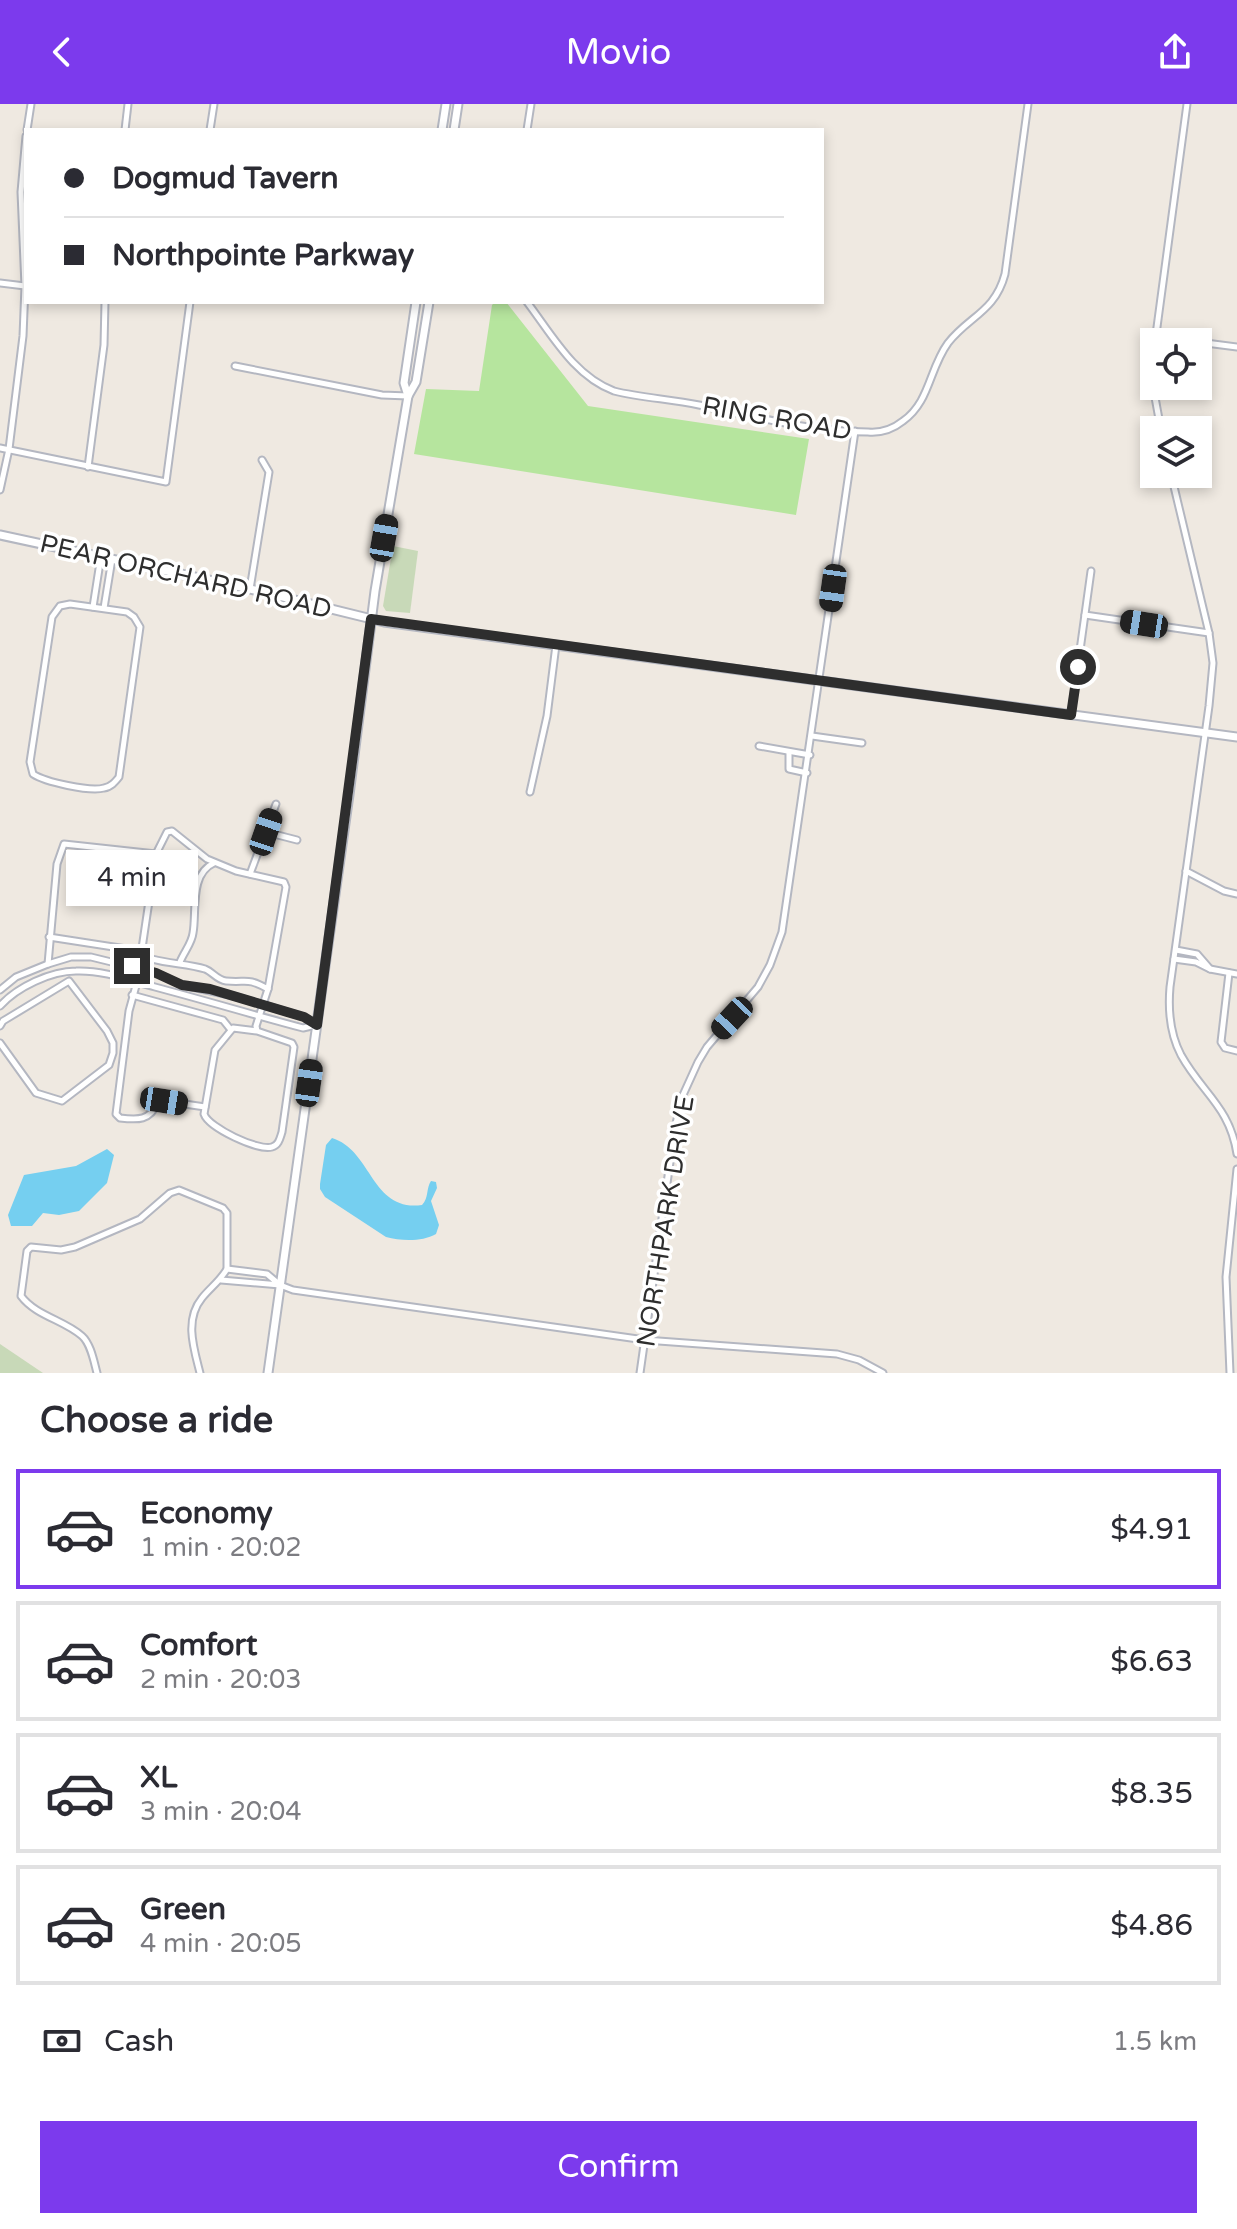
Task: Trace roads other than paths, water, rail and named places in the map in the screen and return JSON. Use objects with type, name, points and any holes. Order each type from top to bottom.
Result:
[{"type":"street","points":[[27,128],[31,104]]},
{"type":"street","points":[[125,128],[128,104]]},
{"type":"street","points":[[210,128],[214,104]]},
{"type":"street","points":[[442,128],[446,104]]},
{"type":"street","points":[[454,128],[458,104]]},
{"type":"street","points":[[527,128],[531,104]]},
{"type":"street","name":"RING ROAD","points":[[529,304],[579,370],[594,382],[614,391],[756,418],[871,433],[890,429],[914,412],[925,396],[934,366],[948,344],[983,313],[996,296],[1005,274],[1028,104]]},
{"type":"street","points":[[1157,328],[1187,104]]},
{"type":"street","points":[[24,158],[21,192],[24,220]]},
{"type":"street","points":[[0,283],[24,286]]},
{"type":"street","points":[[0,490],[9,449],[24,304]]},
{"type":"street","points":[[88,467],[104,345],[105,304]]},
{"type":"street","points":[[0,448],[166,482],[190,304]]},
{"type":"street","points":[[408,396],[404,383],[416,304]]},
{"type":"street","points":[[268,1373],[371,619],[408,396],[418,372],[429,304]]},
{"type":"street","points":[[1212,344],[1237,347]]},
{"type":"street","points":[[235,366],[382,395],[408,396]]},
{"type":"street","name":"NORTHPARK DRIVE","points":[[640,1373],[678,1110],[707,1047],[758,987],[778,945],[786,918],[855,431]]},
{"type":"street","points":[[250,589],[269,472],[262,460]]},
{"type":"street","points":[[1174,488],[1209,633],[1213,675],[1169,1003],[1175,1041],[1187,1064],[1223,1112],[1233,1134],[1237,1154]]},
{"type":"street","name":"PEAR ORCHARD ROAD","points":[[0,535],[250,589],[371,619],[1237,737]]},
{"type":"street","points":[[93,607],[101,556]]},
{"type":"street","points":[[104,608],[112,559]]},
{"type":"street","points":[[1071,715],[1091,571]]},
{"type":"street","points":[[60,606],[93,607],[127,612],[140,627],[119,777],[113,785],[101,789],[42,780],[33,774],[30,762],[52,617],[60,606]]},
{"type":"street","points":[[1085,615],[1209,633]]},
{"type":"street","points":[[530,792],[547,716],[556,645]]},
{"type":"street","points":[[812,736],[862,743]]},
{"type":"street","points":[[759,746],[810,755]]},
{"type":"street","points":[[789,753],[789,769],[807,773]]},
{"type":"street","points":[[250,874],[276,804]]},
{"type":"street","points":[[205,1107],[164,1101],[158,1102],[149,1116],[142,1120],[120,1118],[116,1114],[156,854],[167,832],[172,831],[214,862],[284,882],[286,887],[268,989],[257,1031]]},
{"type":"street","points":[[266,832],[297,840]]},
{"type":"street","points":[[48,964],[57,864],[64,844],[156,854]]},
{"type":"street","points":[[180,962],[192,938],[192,911],[201,876],[207,866],[214,862]]},
{"type":"street","points":[[1186,871],[1224,891],[1237,894]]},
{"type":"street","points":[[49,937],[133,950],[140,956],[180,962],[210,971],[219,979],[248,979],[268,989]]},
{"type":"street","points":[[1176,950],[1200,960],[1210,969],[1237,974]]},
{"type":"street","points":[[9,998],[0,989],[16,977],[67,958],[91,957],[139,968],[182,985],[210,989],[304,1017],[317,1025]]},
{"type":"street","points":[[67,958],[68,971]]},
{"type":"street","points":[[1174,959],[1200,960]]},
{"type":"street","points":[[0,1006],[50,975],[68,971],[98,973],[137,982],[303,1028],[317,1025]]},
{"type":"street","points":[[1229,973],[1221,1042],[1225,1048],[1237,1051]]},
{"type":"street","points":[[0,1026],[3,1021],[69,981],[107,1031],[113,1043],[113,1053],[109,1065],[62,1101],[36,1093],[0,1043]]},
{"type":"street","points":[[132,995],[223,1020],[231,1030]]},
{"type":"street","points":[[233,1028],[257,1031],[292,1043],[294,1047],[282,1132],[278,1144],[272,1147],[259,1147],[220,1132],[207,1122],[205,1107],[215,1050],[233,1028]]},
{"type":"street","points":[[1230,1373],[1226,1277],[1237,1169]]},
{"type":"street","points":[[97,1373],[82,1336],[38,1312],[21,1296],[27,1251],[31,1247],[61,1250],[75,1247],[140,1219],[170,1193],[179,1190],[223,1208],[227,1213],[227,1269],[221,1280],[199,1301],[192,1321],[192,1340],[200,1373]]},
{"type":"street","points":[[227,1269],[267,1274],[280,1285]]},
{"type":"street","points":[[221,1280],[280,1285],[293,1290],[645,1340],[833,1354],[859,1360],[883,1373]]},
{"type":"water","points":[[332,1138],[356,1155],[382,1190],[405,1205],[422,1205],[431,1181],[436,1182],[437,1188],[431,1201],[439,1225],[436,1234],[411,1240],[386,1237],[325,1197],[320,1184],[326,1145]]},
{"type":"water","points":[[107,1149],[114,1155],[107,1183],[79,1211],[59,1215],[43,1213],[32,1226],[11,1226],[8,1215],[24,1175],[76,1166]]}]
